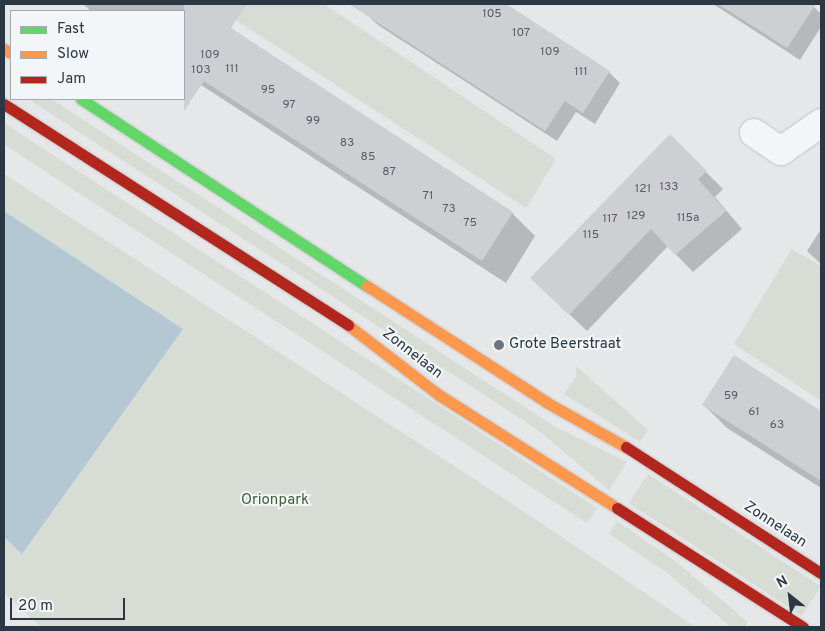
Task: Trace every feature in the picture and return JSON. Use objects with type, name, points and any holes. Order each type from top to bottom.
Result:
[{"type":"street","name":"Zonnelaan","points":[[83,100],[546,402],[607,434],[821,573]]},
{"type":"street","name":"Zonnelaan","points":[[4,104],[366,338],[440,394],[803,627]]},
{"type":"street","points":[[754,133],[780,151],[821,123]]},
{"type":"green space","points":[[211,4],[324,4],[556,159],[526,208]]},
{"type":"green space","points":[[30,100],[53,100],[554,426],[627,462],[609,490],[538,430]]},
{"type":"green space","points":[[4,123],[597,508],[587,523],[4,144]]},
{"type":"green space","name":"Orionpark","points":[[4,174],[534,518],[695,627],[41,627],[4,593],[4,537],[22,553],[183,329],[4,211]]},
{"type":"green space","points":[[792,249],[821,266],[821,401],[734,344]]},
{"type":"green space","points":[[576,366],[648,430],[640,442],[564,394],[576,376]]},
{"type":"green space","points":[[648,474],[821,586],[802,616],[629,503]]},
{"type":"green space","points":[[617,521],[675,561],[748,622],[744,627],[731,627],[667,573],[609,534]]},
{"type":"water","points":[[4,211],[183,329],[22,554],[4,537]]},
{"type":"building","points":[[184,4],[247,4],[231,28],[513,212],[482,261],[204,81],[184,111]]},
{"type":"building","points":[[349,4],[506,4],[610,71],[583,113],[565,101],[545,131]]},
{"type":"building","points":[[718,4],[816,4],[787,48]]},
{"type":"building","points":[[670,134],[707,171],[698,179],[726,211],[675,255],[651,229],[569,315],[530,278]]},
{"type":"building","points":[[734,355],[821,411],[821,481],[702,405]]},
{"type":"traffic: fast","points":[[83,100],[367,286]]},
{"type":"traffic: slow","points":[[4,49],[10,52]]},
{"type":"traffic: slow","points":[[367,286],[546,402],[626,447]]},
{"type":"traffic: slow","points":[[348,325],[439,395],[617,508]]},
{"type":"traffic: jam","points":[[4,104],[348,325]]},
{"type":"traffic: jam","points":[[626,447],[821,573]]},
{"type":"traffic: jam","points":[[617,508],[803,627]]},
{"type":"place","name":"Grote Beerstraat","points":[[499,345]]}]
